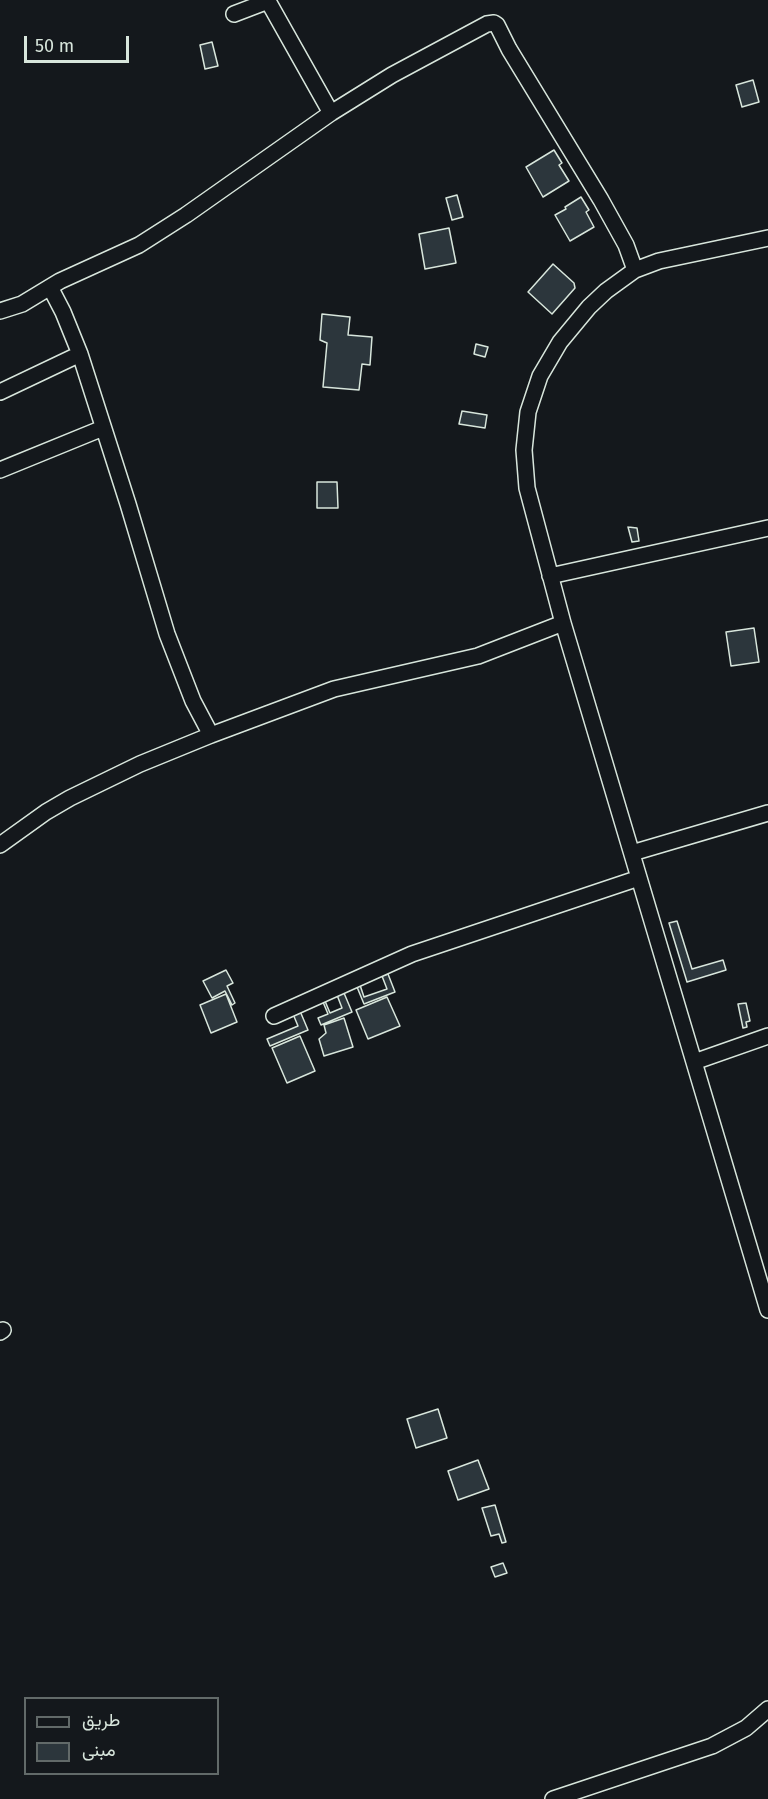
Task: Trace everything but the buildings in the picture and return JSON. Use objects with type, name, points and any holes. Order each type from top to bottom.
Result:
[{"type":"street","points":[[234,14],[268,1],[331,113]]},
{"type":"street","points":[[0,311],[30,300],[50,287],[148,239],[331,113],[392,75],[487,24],[494,23],[601,200],[626,245],[635,270]]},
{"type":"street","points":[[768,238],[659,261],[635,270],[606,291],[589,307],[560,342],[540,376],[528,412],[524,469],[537,531],[563,623],[768,1310]]},
{"type":"street","points":[[50,287],[80,354],[166,634],[193,701],[211,735]]},
{"type":"street","points":[[0,392],[80,354]]},
{"type":"street","points":[[0,470],[103,428]]},
{"type":"street","points":[[550,576],[768,528]]},
{"type":"street","points":[[0,845],[70,798],[140,764],[211,735],[334,689],[478,656],[563,623]]},
{"type":"street","points":[[632,853],[768,813]]},
{"type":"street","points":[[274,1016],[412,954],[639,878]]},
{"type":"street","points":[[694,1062],[768,1036]]},
{"type":"street","points":[[553,1799],[712,1746],[746,1728],[768,1709]]}]
